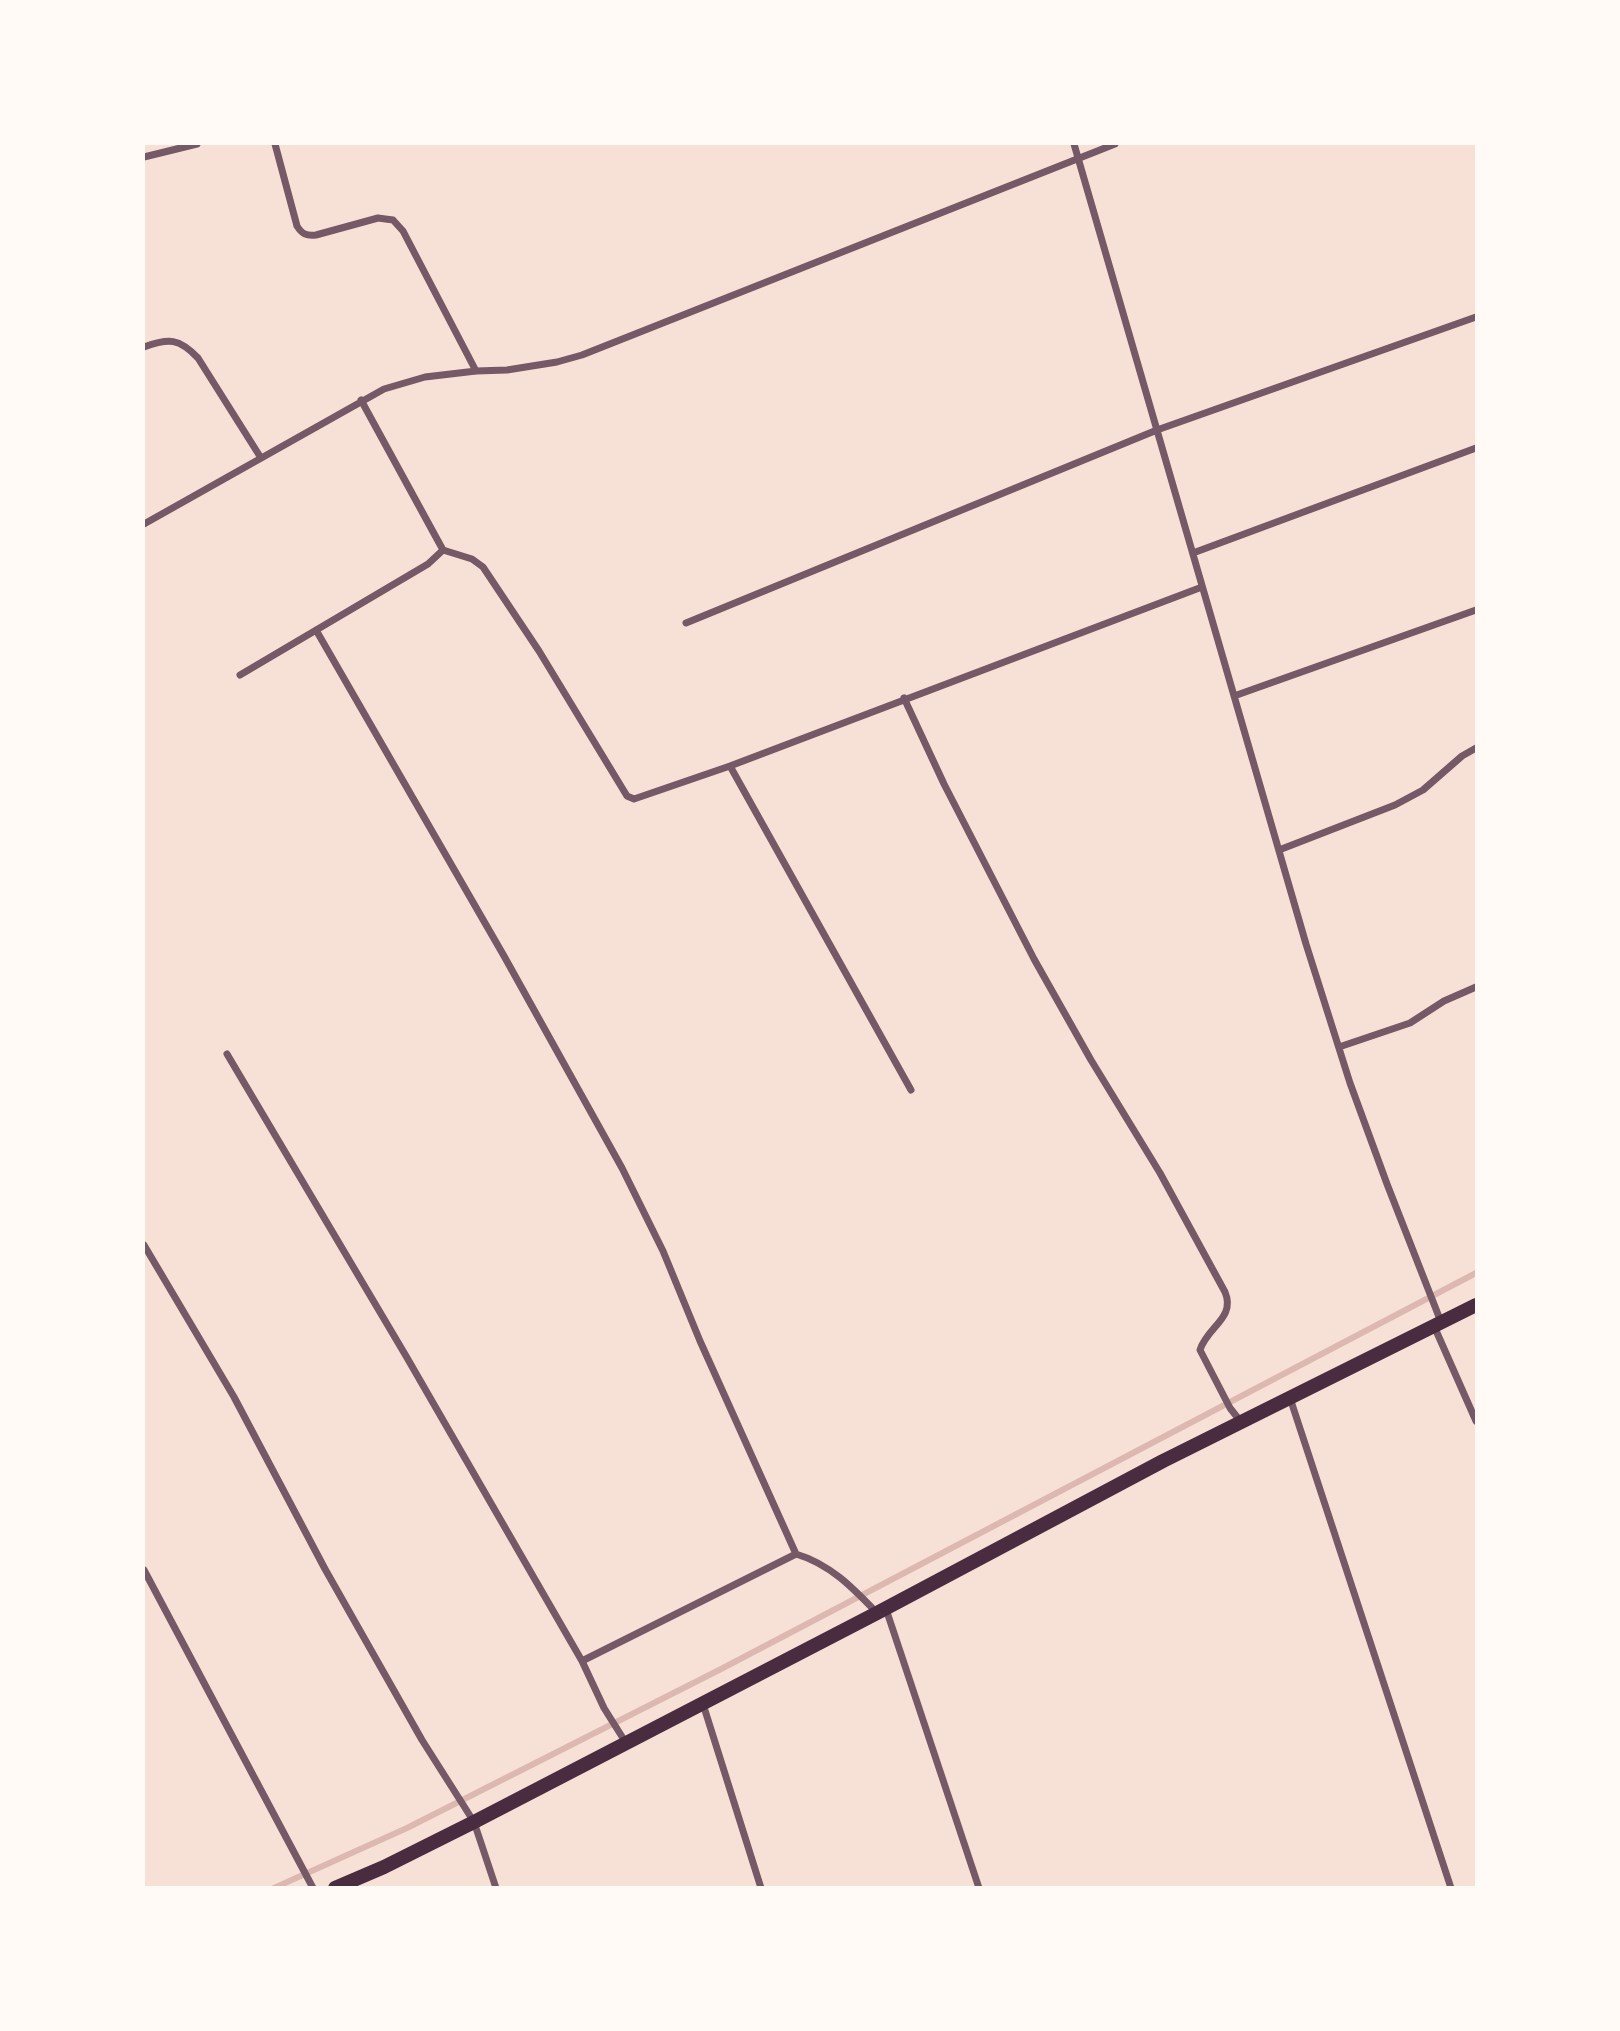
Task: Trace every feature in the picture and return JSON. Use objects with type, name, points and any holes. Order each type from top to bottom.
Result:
[{"type":"main road","points":[[335,1888],[383,1867],[624,1740],[703,1704],[1241,1422],[1476,1306]]},
{"type":"street","points":[[144,157],[197,144]]},
{"type":"street","points":[[275,144],[297,226],[301,232],[307,236],[316,235],[378,218],[393,220],[403,231],[476,371]]},
{"type":"street","points":[[1074,144],[1339,1047],[1434,1304],[1438,1324],[1476,1420]]},
{"type":"street","points":[[144,524],[384,389],[425,377],[507,370],[582,355],[1115,144]]},
{"type":"street","points":[[686,623],[1157,430],[1476,317]]},
{"type":"street","points":[[144,347],[156,342],[176,341],[188,347],[198,358],[261,458]]},
{"type":"street","points":[[361,400],[443,550],[472,559],[483,567],[539,651],[630,799],[640,798],[730,766],[1202,587]]},
{"type":"street","points":[[1193,553],[1476,448]]},
{"type":"street","points":[[240,675],[428,564],[443,550]]},
{"type":"street","points":[[1234,696],[1476,610]]},
{"type":"street","points":[[316,630],[504,956],[622,1168],[663,1251],[700,1341],[796,1554]]},
{"type":"street","points":[[904,698],[944,785],[1034,959],[1091,1060],[1160,1173],[1225,1292],[1229,1305],[1227,1311],[1207,1336],[1200,1350],[1230,1408],[1241,1422]]},
{"type":"street","points":[[1279,850],[1404,800],[1423,790],[1462,756],[1476,748]]},
{"type":"street","points":[[730,766],[911,1090]]},
{"type":"street","points":[[1339,1047],[1410,1023],[1444,1001],[1476,987]]},
{"type":"street","points":[[226,1054],[406,1356],[582,1661],[604,1708],[624,1740]]},
{"type":"street","points":[[144,1245],[234,1397],[325,1569],[422,1740],[472,1819],[496,1888]]},
{"type":"street","points":[[1290,1398],[1451,1888]]},
{"type":"street","points":[[582,1661],[796,1554],[810,1558],[881,1611],[979,1888]]},
{"type":"street","points":[[144,1570],[311,1884]]},
{"type":"street","points":[[703,1704],[761,1888]]},
{"type":"waterway","points":[[274,1888],[407,1828],[723,1668],[1476,1273]]}]
